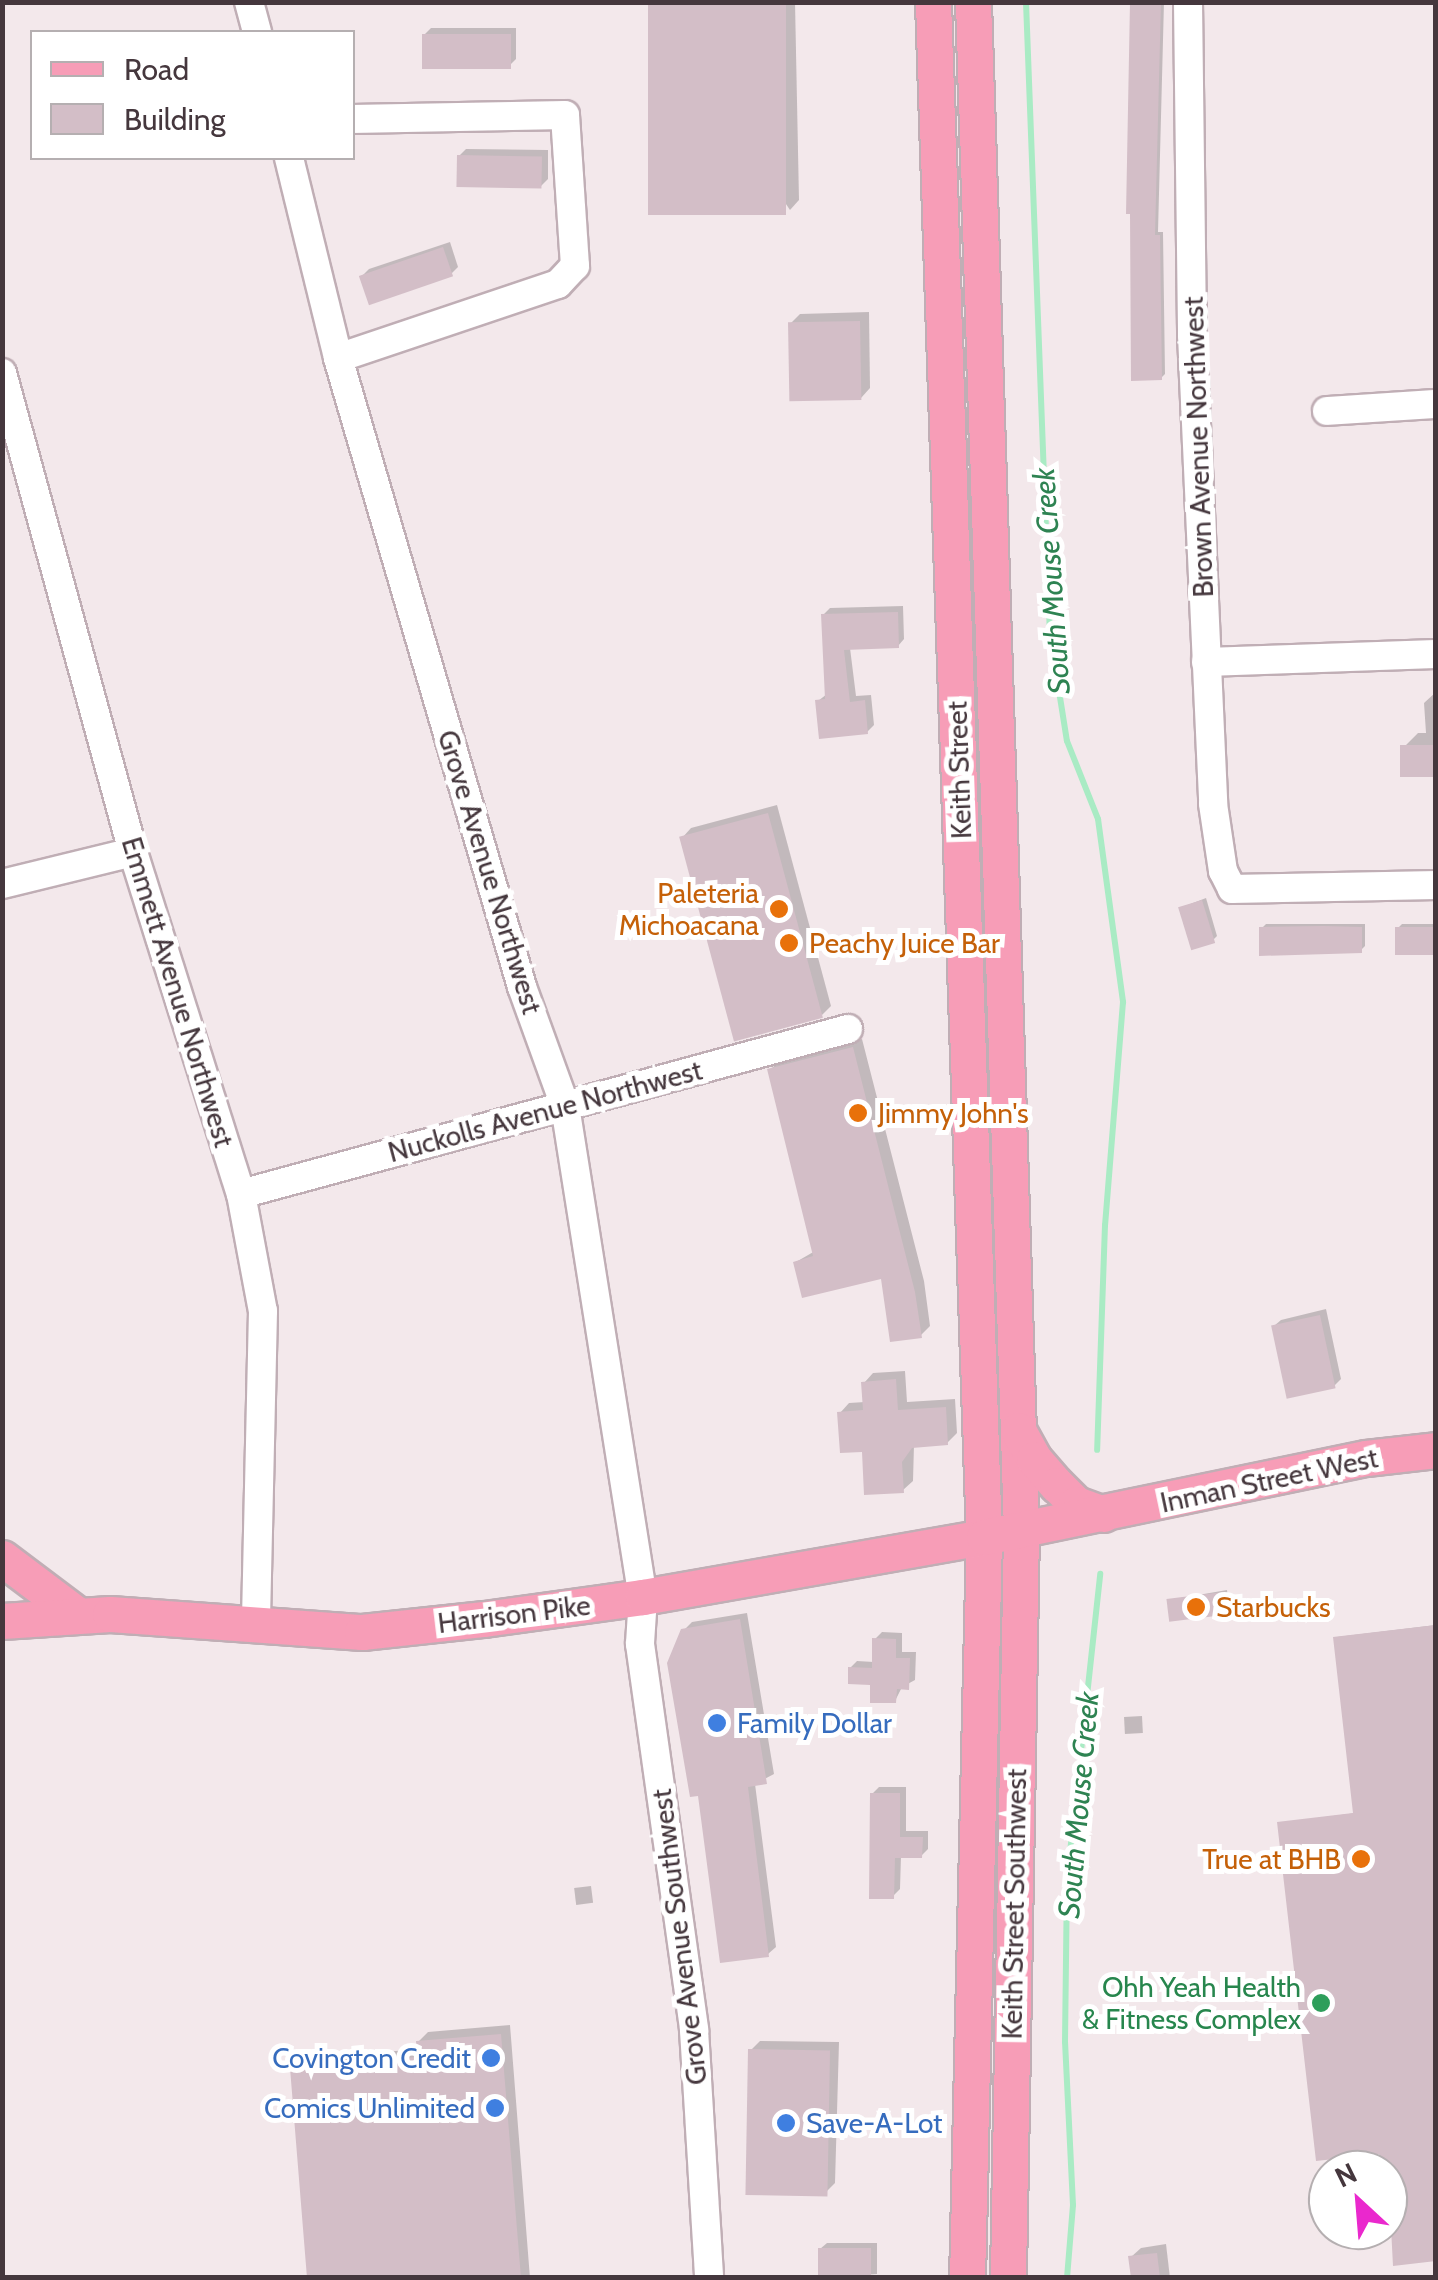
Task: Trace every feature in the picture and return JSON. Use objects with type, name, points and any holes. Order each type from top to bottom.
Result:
[{"type":"main road","name":"Keith Street","points":[[933,2],[984,1538]]},
{"type":"main road","name":"Keith Street","points":[[973,2],[1021,1530]]},
{"type":"main road","points":[[942,236],[982,234]]},
{"type":"main road","points":[[964,934],[1001,933]]},
{"type":"main road","points":[[1018,1429],[1034,1459],[1066,1495],[1076,1504],[1103,1514]]},
{"type":"main road","name":"Inman Street West","points":[[1021,1530],[1366,1458],[1436,1450]]},
{"type":"main road","name":"Harrison Pike","points":[[2,1621],[80,1616],[362,1632],[643,1597],[1021,1530]]},
{"type":"main road","name":"Keith Street Southwest","points":[[1008,2278],[1021,1530]]},
{"type":"main road","name":"Keith Street Southwest","points":[[967,2278],[984,1538]]},
{"type":"main road","points":[[2,1558],[80,1616]]},
{"type":"main road","points":[[974,1997],[1012,1999]]},
{"type":"main road","points":[[969,2197],[1009,2197]]},
{"type":"main road","points":[[968,2239],[1008,2240]]},
{"type":"street","points":[[250,2],[257,30]]},
{"type":"street","name":"Brown Avenue Northwest","points":[[1188,2],[1192,335],[1214,804],[1223,871],[1232,889],[1436,885]]},
{"type":"street","points":[[338,358],[558,284],[575,266],[565,116],[355,119]]},
{"type":"street","name":"Grove Avenue Northwest","points":[[289,160],[338,358],[522,987],[565,1106],[643,1597]]},
{"type":"street","name":"Emmett Avenue Northwest","points":[[2,372],[132,852],[242,1194],[263,1312],[256,1623]]},
{"type":"street","points":[[1327,411],[1436,404]]},
{"type":"street","points":[[1206,662],[1436,654]]},
{"type":"street","points":[[2,884],[132,852]]},
{"type":"street","name":"Nuckolls Avenue Northwest","points":[[242,1194],[848,1029]]},
{"type":"street","name":"Grove Avenue Southwest","points":[[643,1597],[640,1644],[691,2003],[708,2278]]},
{"type":"building","points":[[648,2],[786,2],[786,215],[648,215]]},
{"type":"building","points":[[1130,2],[1161,2],[1155,235],[1160,235],[1162,380],[1131,381],[1130,214],[1126,214]]},
{"type":"building","points":[[422,34],[511,34],[511,69],[422,69]]},
{"type":"building","points":[[457,155],[542,156],[541,188],[456,187]]},
{"type":"building","points":[[443,247],[453,276],[369,305],[359,276]]},
{"type":"building","points":[[860,321],[861,400],[789,401],[788,322]]},
{"type":"building","points":[[898,612],[899,648],[844,650],[850,702],[865,700],[868,734],[819,739],[815,700],[825,699],[821,614]]},
{"type":"building","points":[[1400,745],[1436,745],[1436,777],[1400,777]]},
{"type":"building","points":[[768,813],[823,1018],[734,1042],[679,837]]},
{"type":"building","points":[[1202,900],[1215,943],[1191,950],[1178,907]]},
{"type":"building","points":[[1259,927],[1362,927],[1362,953],[1259,956]]},
{"type":"building","points":[[1395,927],[1436,927],[1436,955],[1395,955]]},
{"type":"building","points":[[853,1047],[915,1292],[922,1338],[890,1342],[881,1279],[802,1298],[793,1262],[813,1256],[767,1069]]},
{"type":"building","points":[[1320,1315],[1336,1388],[1287,1399],[1271,1325]]},
{"type":"building","points":[[896,1379],[898,1410],[946,1407],[948,1445],[912,1448],[902,1462],[904,1493],[864,1495],[862,1452],[840,1453],[837,1412],[863,1410],[861,1382]]},
{"type":"building","name":"Starbucks","points":[[1223,1592],[1226,1615],[1169,1622],[1166,1599]]},
{"type":"building","name":"Family Dollar","points":[[740,1619],[767,1784],[748,1787],[769,1957],[720,1963],[698,1796],[690,1797],[667,1663],[681,1629]]},
{"type":"building","points":[[1436,1625],[1436,2261],[1393,2266],[1392,2250],[1408,2250],[1408,2150],[1315,2150],[1277,1822],[1353,1813],[1333,1637]]},
{"type":"building","points":[[872,1638],[896,1639],[896,1658],[910,1658],[909,1690],[897,1689],[896,1703],[870,1703],[870,1685],[848,1684],[848,1667],[872,1668]]},
{"type":"building","points":[[870,1793],[900,1793],[900,1837],[923,1837],[922,1858],[895,1858],[894,1899],[869,1899]]},
{"type":"building","points":[[501,2034],[521,2278],[307,2278],[290,2068],[417,2057],[416,2041]]},
{"type":"building","name":"Save-A-Lot","points":[[748,2049],[830,2050],[827,2196],[745,2195]]},
{"type":"building","points":[[818,2248],[871,2248],[871,2278],[818,2278]]},
{"type":"building","points":[[1157,2253],[1160,2278],[1131,2278],[1128,2256]]},
{"type":"waterway","name":"South Mouse Creek","points":[[1026,2],[1050,634],[1067,741],[1098,819],[1123,1002],[1105,1225],[1097,1450]]},
{"type":"waterway","name":"South Mouse Creek","points":[[1067,2278],[1073,2205],[1065,2042],[1067,1880],[1100,1574]]},
{"type":"place","name":"Paleteria Michoacana","points":[[779,909]]},
{"type":"place","name":"Peachy Juice Bar","points":[[789,943]]},
{"type":"place","name":"Jimmy John's","points":[[858,1113]]},
{"type":"place","name":"Starbucks","points":[[1196,1607]]},
{"type":"place","name":"Family Dollar","points":[[717,1723]]},
{"type":"place","name":"True at BHB","points":[[1361,1859]]},
{"type":"place","name":"Ohh Yeah Health & Fitness Complex","points":[[1321,2003]]},
{"type":"place","name":"Covington Credit","points":[[491,2058]]},
{"type":"place","name":"Comics Unlimited","points":[[495,2108]]},
{"type":"place","name":"Save-A-Lot","points":[[786,2123]]}]
